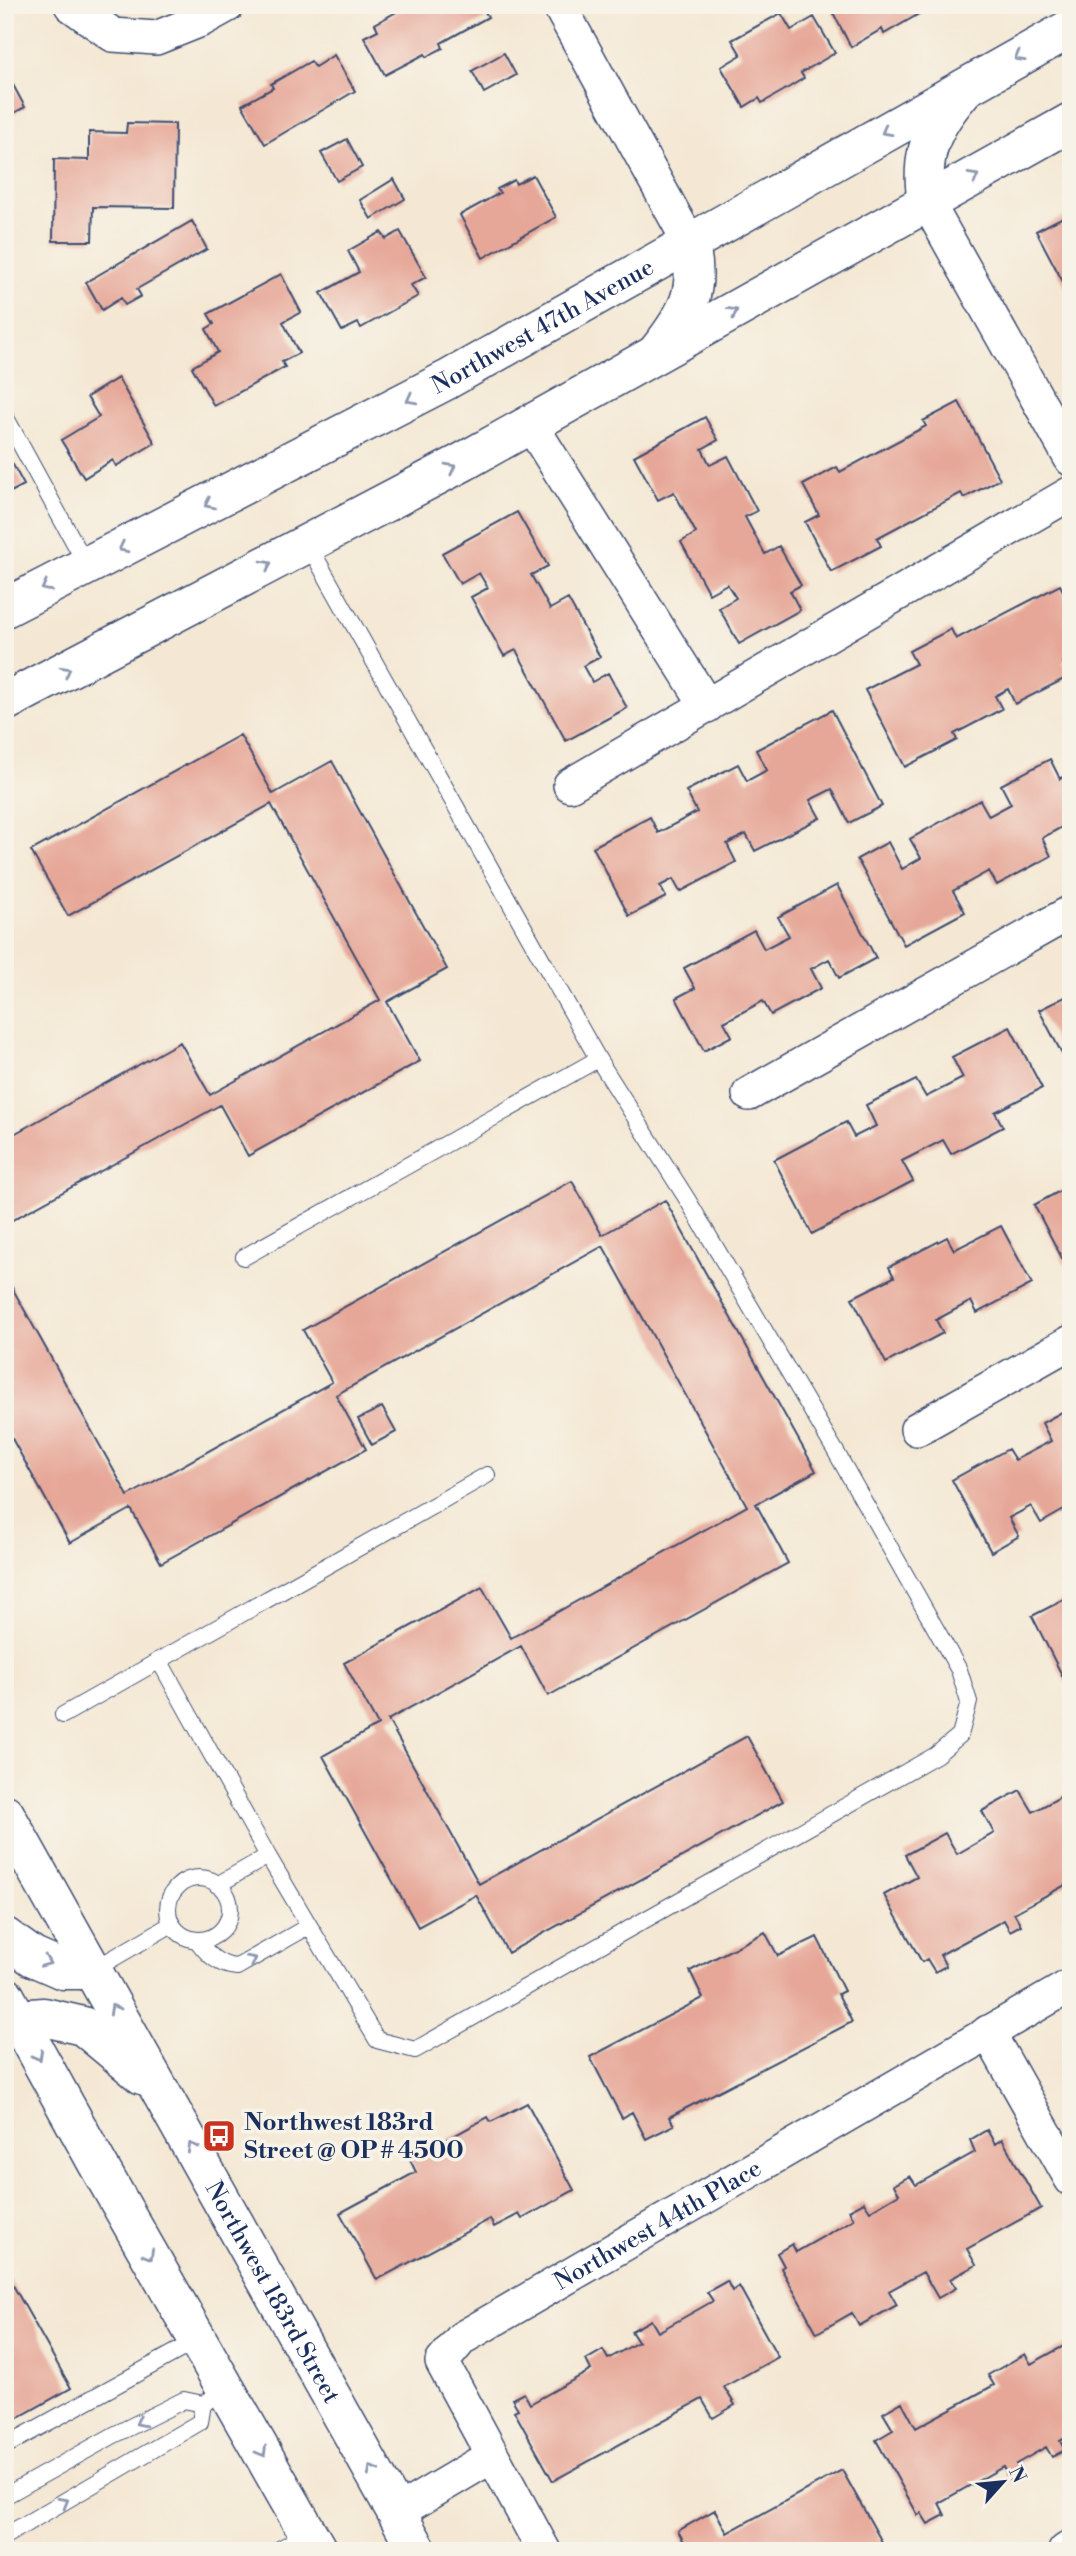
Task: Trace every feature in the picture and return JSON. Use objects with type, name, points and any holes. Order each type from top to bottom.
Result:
[{"type":"main road","name":"Northwest 47th Avenue","points":[[5,608],[447,380],[1071,28]]},
{"type":"main road","points":[[927,202],[923,179],[930,143],[946,110],[967,86]]},
{"type":"main road","points":[[5,702],[531,425],[1071,122]]},
{"type":"main road","points":[[652,358],[682,317],[693,289],[695,264],[689,242]]},
{"type":"main road","name":"Northwest 183rd Street","points":[[5,1814],[418,2551]]},
{"type":"main road","points":[[5,1937],[33,1957],[63,1970],[93,1970]]},
{"type":"main road","points":[[9,2014],[44,2017],[83,2026],[160,2089]]},
{"type":"main road","points":[[9,2014],[198,2340],[215,2397],[301,2545]]},
{"type":"street","points":[[71,5],[113,36],[156,38],[201,20],[229,5]]},
{"type":"street","points":[[559,5],[689,242]]},
{"type":"street","points":[[927,202],[1062,426],[1071,459]]},
{"type":"street","points":[[531,425],[707,706]]},
{"type":"street","points":[[570,785],[1071,493]]},
{"type":"street","points":[[749,1094],[1071,912]]},
{"type":"street","points":[[917,1429],[1071,1342]]},
{"type":"street","name":"Northwest 44th Place","points":[[492,2456],[442,2362],[462,2338],[1071,1985]]},
{"type":"street","points":[[988,2032],[1071,2179]]},
{"type":"street","points":[[396,2512],[492,2456],[544,2551]]},
{"type":"street","points":[[1065,2551],[1071,2547]]},
{"type":"lane","points":[[5,416],[87,566]]},
{"type":"lane","points":[[159,1660],[268,1856],[377,2040],[415,2050],[936,1755],[960,1735],[969,1702],[959,1670],[821,1428],[687,1199],[598,1059],[307,544]]},
{"type":"lane","points":[[244,1257],[598,1059]]},
{"type":"lane","points":[[63,1715],[487,1475]]},
{"type":"lane","points":[[218,1885],[268,1856]]},
{"type":"lane","points":[[197,1940],[217,1934],[229,1918],[230,1908],[228,1898],[218,1885],[205,1879],[195,1879],[178,1887],[169,1904],[172,1924],[178,1932],[197,1940],[208,1955],[227,1966],[237,1967],[309,1926]]},
{"type":"lane","points":[[93,1970],[172,1924]]},
{"type":"lane","points":[[5,2446],[198,2340]]},
{"type":"lane","points":[[5,2497],[114,2435],[184,2400],[215,2397]]},
{"type":"lane","points":[[5,2536],[200,2422],[215,2397]]},
{"type":"building","points":[[409,5],[481,5],[488,17],[441,43],[443,48],[427,57],[425,54],[385,75],[364,37],[378,30],[375,24]]},
{"type":"building","points":[[829,5],[923,5],[926,10],[884,34],[882,29],[851,47]]},
{"type":"building","points":[[781,13],[791,30],[814,17],[835,53],[801,73],[804,78],[783,91],[762,103],[759,98],[744,107],[721,67],[741,55],[732,40]]},
{"type":"building","points":[[504,53],[516,75],[484,93],[472,71]]},
{"type":"building","points":[[334,55],[355,91],[265,144],[242,105],[273,88],[271,84],[311,61],[315,67]]},
{"type":"building","points":[[5,70],[25,107],[5,118]]},
{"type":"building","points":[[127,123],[175,124],[174,208],[93,207],[92,241],[53,241],[54,159],[89,160],[89,132],[126,133]]},
{"type":"building","points":[[347,139],[362,167],[337,181],[321,153]]},
{"type":"building","points":[[533,175],[556,217],[483,258],[460,215],[500,193],[497,189],[514,180],[516,184]]},
{"type":"building","points":[[394,179],[405,199],[371,219],[360,200]]},
{"type":"building","points":[[1071,213],[1071,297],[1036,231]]},
{"type":"building","points":[[192,221],[207,249],[137,289],[141,296],[125,305],[121,298],[102,310],[86,282]]},
{"type":"building","points":[[400,231],[426,277],[411,285],[418,296],[361,328],[358,323],[342,331],[321,293],[359,272],[348,251],[381,232],[386,239]]},
{"type":"building","points":[[281,274],[301,312],[283,322],[299,353],[282,362],[285,367],[214,406],[192,367],[218,352],[206,329],[214,324],[208,314]]},
{"type":"building","points":[[118,378],[155,443],[116,466],[113,460],[84,478],[61,440],[99,417],[87,397]]},
{"type":"building","points":[[959,402],[1000,479],[964,498],[961,493],[877,538],[881,546],[831,572],[805,522],[819,515],[803,485],[837,467],[840,472],[926,426],[923,421]]},
{"type":"building","points":[[705,417],[718,440],[702,449],[710,465],[728,456],[757,511],[745,517],[765,554],[779,546],[801,585],[790,591],[800,610],[739,644],[719,608],[736,598],[727,584],[709,594],[681,542],[696,533],[674,492],[658,500],[634,456]]},
{"type":"building","points":[[5,450],[24,485],[5,495]]},
{"type":"building","points":[[517,512],[548,566],[531,575],[550,609],[568,599],[600,657],[583,666],[592,682],[608,673],[627,708],[566,741],[516,650],[504,656],[471,597],[488,588],[479,573],[460,584],[442,553]]},
{"type":"building","points":[[1060,585],[1071,607],[1071,657],[1063,662],[1070,676],[1015,704],[1008,689],[995,696],[1002,709],[954,734],[957,740],[905,767],[865,690],[916,664],[909,651],[951,629],[956,639]]},
{"type":"building","points":[[832,710],[882,806],[849,823],[832,789],[810,800],[820,818],[755,851],[746,834],[727,844],[736,862],[680,892],[673,879],[660,886],[666,897],[629,916],[593,847],[650,817],[658,833],[697,812],[686,791],[738,764],[747,781],[767,770],[756,750]]},
{"type":"building","points":[[240,735],[273,794],[332,761],[447,969],[387,1002],[420,1061],[248,1156],[220,1105],[5,1224],[5,1139],[180,1042],[210,1095],[380,1000],[271,804],[68,916],[31,851]]},
{"type":"building","points":[[1050,759],[1060,779],[1071,773],[1071,822],[1042,838],[1051,856],[997,885],[989,871],[953,891],[965,912],[904,945],[857,859],[888,842],[902,869],[921,858],[910,839],[980,800],[989,816],[1011,804],[1001,785]]},
{"type":"building","points":[[837,885],[876,958],[839,978],[829,959],[811,969],[821,988],[771,1015],[763,1001],[724,1022],[732,1036],[704,1051],[676,998],[695,988],[684,968],[754,930],[764,949],[789,936],[778,917]]},
{"type":"building","points":[[1071,994],[1071,1071],[1039,1010]]},
{"type":"building","points":[[1010,1027],[1042,1088],[995,1112],[1003,1127],[951,1154],[943,1140],[902,1161],[913,1181],[812,1234],[774,1160],[846,1122],[854,1137],[876,1126],[866,1105],[916,1080],[926,1097],[963,1078],[952,1057]]},
{"type":"building","points":[[572,1181],[602,1235],[665,1200],[816,1471],[756,1504],[788,1563],[548,1696],[521,1646],[388,1720],[479,1884],[747,1736],[783,1801],[508,1953],[476,1895],[418,1927],[323,1756],[378,1725],[344,1663],[482,1587],[511,1638],[747,1506],[603,1246],[336,1395],[366,1449],[161,1563],[131,1509],[70,1543],[5,1426],[5,1275],[128,1496],[332,1382],[303,1330]]},
{"type":"building","points":[[1071,1185],[1071,1261],[1065,1264],[1034,1205]]},
{"type":"building","points":[[1001,1226],[1032,1284],[977,1313],[971,1301],[936,1320],[943,1333],[886,1363],[852,1298],[894,1277],[889,1267],[947,1237],[954,1250]]},
{"type":"building","points":[[382,1407],[396,1432],[372,1445],[358,1419]]},
{"type":"building","points":[[1071,1407],[1071,1506],[1041,1523],[1031,1506],[1009,1518],[1019,1536],[991,1552],[952,1480],[1008,1449],[1015,1460],[1051,1441],[1042,1423]]},
{"type":"building","points":[[1071,1596],[1071,1680],[1066,1683],[1032,1616]]},
{"type":"building","points":[[1020,1790],[1033,1812],[1071,1791],[1071,1882],[1014,1913],[1021,1925],[1010,1931],[1004,1920],[940,1955],[946,1966],[935,1972],[927,1959],[922,1962],[884,1895],[917,1877],[905,1855],[945,1833],[957,1854],[994,1833],[982,1811]]},
{"type":"building","points":[[765,1932],[778,1956],[817,1937],[844,1991],[838,1994],[852,2022],[669,2117],[674,2125],[646,2139],[632,2112],[622,2118],[590,2057],[703,1998],[690,1971]]},
{"type":"building","points":[[527,2103],[574,2190],[522,2219],[519,2214],[494,2227],[490,2219],[377,2280],[340,2213],[416,2172],[410,2160],[488,2117],[491,2122]]},
{"type":"building","points":[[987,2130],[995,2144],[1002,2139],[1041,2208],[967,2249],[976,2265],[950,2279],[956,2288],[938,2298],[923,2272],[889,2291],[897,2305],[859,2326],[852,2313],[817,2333],[781,2268],[784,2266],[777,2253],[792,2244],[796,2252],[854,2219],[849,2210],[864,2202],[870,2211],[899,2194],[894,2185],[910,2176],[916,2185],[975,2152],[970,2140]]},
{"type":"building","points":[[5,2271],[71,2388],[5,2425]]},
{"type":"building","points":[[727,2281],[732,2291],[739,2286],[778,2357],[724,2387],[735,2405],[713,2418],[702,2399],[553,2481],[514,2411],[518,2409],[512,2399],[524,2393],[530,2404],[591,2370],[586,2360],[603,2350],[608,2359],[638,2342],[631,2331],[651,2320],[658,2332],[713,2301],[707,2292]]},
{"type":"building","points":[[1071,2342],[1071,2435],[1060,2441],[1065,2450],[1052,2457],[1046,2447],[1016,2464],[1022,2474],[1010,2481],[1003,2467],[939,2503],[945,2515],[928,2524],[921,2513],[918,2515],[876,2440],[893,2430],[883,2413],[902,2402],[916,2428],[994,2385],[988,2375],[1025,2354],[1031,2364]]},
{"type":"building","points":[[842,2470],[887,2551],[689,2551],[678,2531],[715,2510],[727,2533]]},
{"type":"place","name":"Northwest 183rd Street @ OP # 4500","points":[[219,2136]]}]
